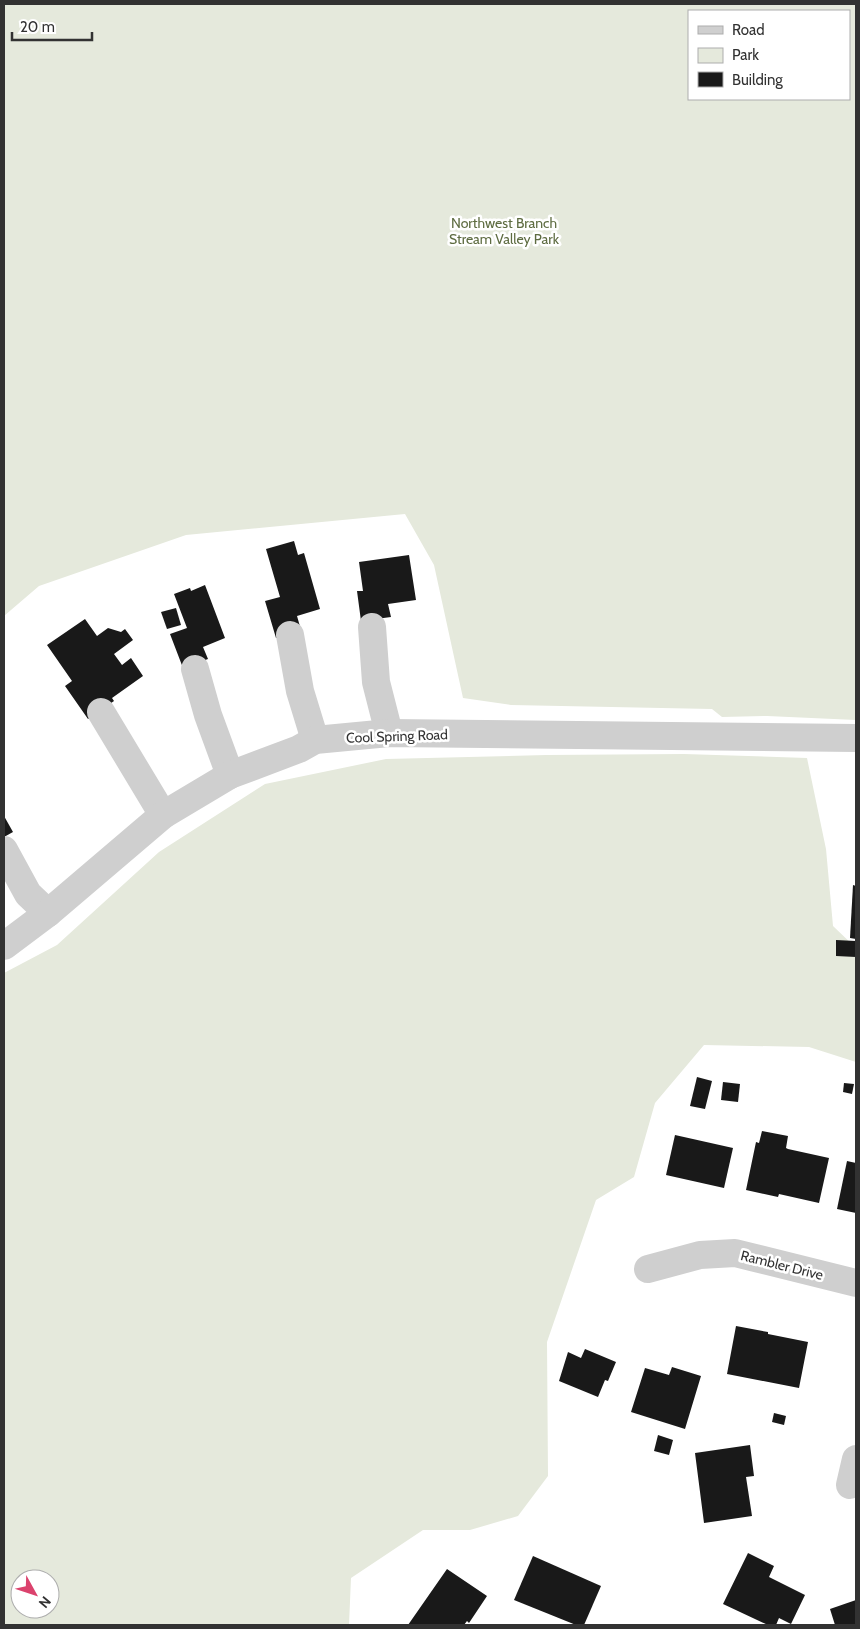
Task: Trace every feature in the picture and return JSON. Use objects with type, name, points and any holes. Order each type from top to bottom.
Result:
[{"type":"street","points":[[372,627],[376,682],[389,733]]},
{"type":"street","points":[[290,635],[300,690],[315,740]]},
{"type":"street","points":[[195,669],[208,715],[230,775]]},
{"type":"street","points":[[100,712],[163,815]]},
{"type":"street","name":"Cool Spring Road","points":[[4,946],[48,913],[163,815],[230,775],[298,749],[315,740],[389,733],[856,738]]},
{"type":"street","points":[[4,850],[28,894],[48,913]]},
{"type":"street","name":"Rambler Drive","points":[[648,1269],[700,1255],[735,1253],[856,1284]]},
{"type":"street","points":[[850,1486],[856,1459]]},
{"type":"green space","name":"Northwest Branch Stream Valley Park","points":[[4,4],[856,4],[856,720],[767,716],[722,717],[712,709],[511,705],[463,698],[434,565],[405,514],[186,535],[39,586],[4,616]]},
{"type":"green space","points":[[684,754],[807,758],[826,849],[833,926],[856,948],[856,1062],[809,1047],[704,1045],[655,1103],[634,1177],[596,1200],[547,1342],[548,1476],[518,1516],[470,1530],[423,1530],[351,1578],[349,1625],[4,1625],[4,973],[57,945],[159,852],[265,784],[386,759]]},
{"type":"building","points":[[294,541],[298,555],[304,553],[320,609],[297,616],[301,630],[276,638],[265,601],[280,597],[266,549]]},
{"type":"building","points":[[409,555],[416,600],[388,604],[391,617],[361,621],[357,591],[363,591],[359,562]]},
{"type":"building","points":[[205,585],[225,638],[203,647],[208,659],[183,668],[170,634],[187,628],[174,594],[190,588],[191,591]]},
{"type":"building","points":[[176,608],[181,625],[167,629],[161,612]]},
{"type":"building","points":[[85,619],[97,636],[108,628],[121,632],[125,629],[133,640],[114,654],[122,665],[131,658],[143,676],[112,698],[114,701],[88,719],[65,686],[72,681],[47,645]]},
{"type":"building","points":[[4,816],[13,832],[4,837]]},
{"type":"building","points":[[853,885],[856,886],[856,939],[850,938]]},
{"type":"building","points":[[836,940],[856,941],[856,957],[836,956]]},
{"type":"building","points":[[697,1077],[712,1081],[705,1109],[690,1106]]},
{"type":"building","points":[[723,1082],[740,1084],[738,1102],[721,1100]]},
{"type":"building","points":[[844,1083],[854,1084],[852,1094],[843,1092]]},
{"type":"building","points":[[762,1131],[788,1136],[786,1148],[788,1149],[829,1158],[819,1203],[779,1194],[778,1197],[746,1190],[756,1142],[759,1143]]},
{"type":"building","points":[[675,1135],[733,1148],[724,1188],[666,1175]]},
{"type":"building","points":[[847,1161],[856,1163],[856,1213],[837,1209]]},
{"type":"building","points":[[736,1326],[808,1342],[799,1388],[727,1374]]},
{"type":"building","points":[[585,1349],[616,1362],[608,1381],[605,1380],[598,1397],[559,1381],[568,1352],[581,1358]]},
{"type":"building","points":[[672,1367],[701,1376],[685,1429],[631,1412],[645,1368],[669,1375]]},
{"type":"building","points":[[774,1413],[786,1416],[784,1425],[772,1422]]},
{"type":"building","points":[[658,1435],[673,1440],[669,1455],[654,1451]]},
{"type":"building","points":[[750,1445],[754,1476],[746,1477],[752,1516],[704,1523],[695,1453]]},
{"type":"building","points":[[748,1553],[774,1566],[769,1577],[805,1595],[791,1624],[779,1618],[776,1625],[768,1625],[723,1604]]},
{"type":"building","points":[[533,1556],[601,1586],[584,1625],[576,1625],[514,1600]]},
{"type":"building","points":[[447,1569],[487,1596],[469,1623],[467,1621],[464,1625],[408,1625]]},
{"type":"building","points":[[856,1600],[856,1625],[835,1625],[830,1609]]}]
